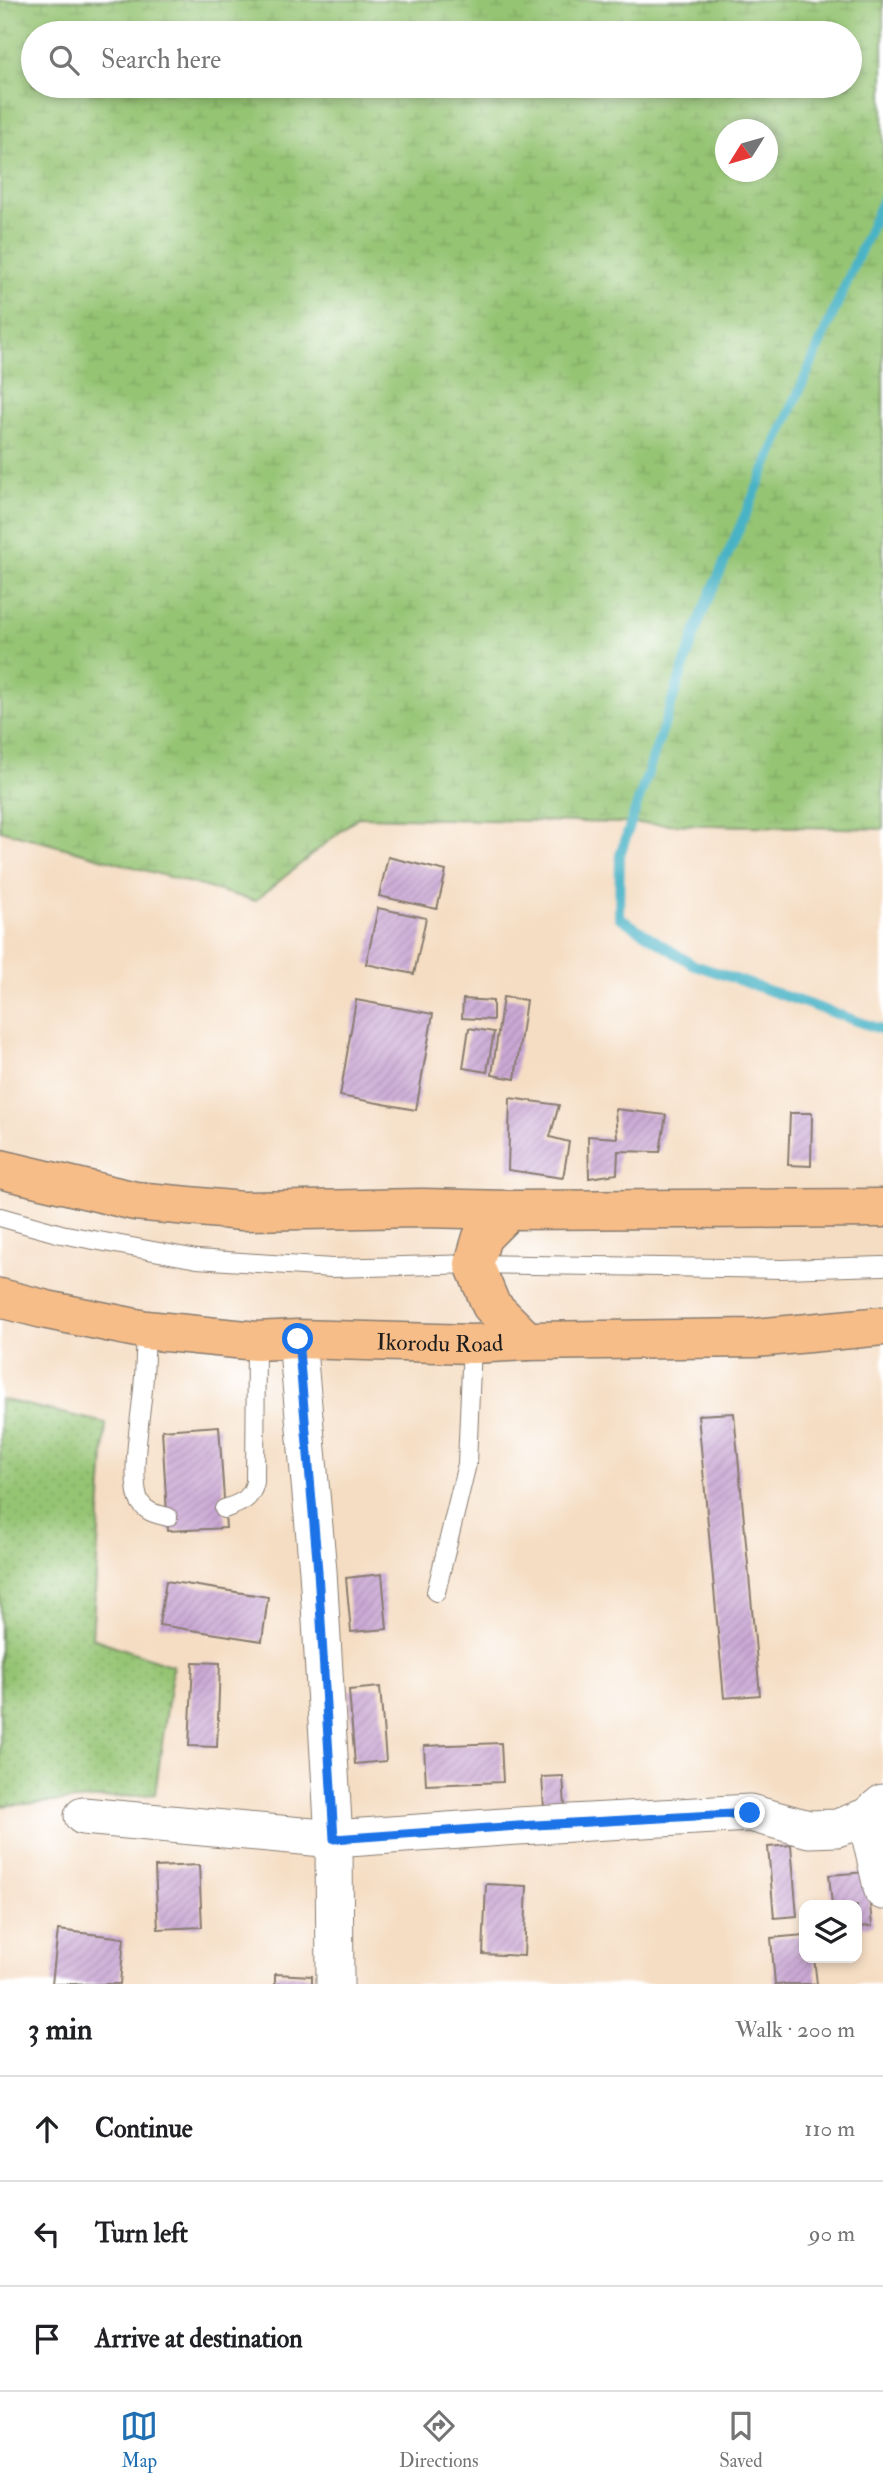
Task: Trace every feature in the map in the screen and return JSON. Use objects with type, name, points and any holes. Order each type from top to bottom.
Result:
[{"type":"highway","points":[[0,1170],[135,1201],[242,1211],[422,1208],[883,1208]]},
{"type":"highway","points":[[509,1210],[482,1237],[474,1264],[491,1305],[527,1341]]},
{"type":"highway","name":"Ikorodu Road","points":[[0,1298],[146,1329],[256,1341],[298,1339],[472,1344],[755,1338],[883,1326]]},
{"type":"street","points":[[298,1339],[318,1571],[334,1839],[335,1984]]},
{"type":"street","points":[[83,1816],[334,1839],[750,1813],[809,1829],[837,1828],[874,1810],[883,1891]]},
{"type":"lane","points":[[0,1217],[61,1234],[197,1259],[332,1268],[474,1264],[782,1269],[883,1266]]},
{"type":"lane","points":[[146,1329],[136,1465],[137,1488],[139,1500],[145,1508],[152,1513],[168,1517]]},
{"type":"lane","points":[[224,1509],[245,1502],[253,1493],[256,1341]]},
{"type":"lane","points":[[436,1592],[467,1464],[472,1344]]},
{"type":"green space","points":[[0,0],[883,0],[883,829],[358,817],[255,901],[0,830]]},
{"type":"green space","points":[[0,1399],[106,1423],[92,1638],[173,1666],[155,1794],[0,1806]]},
{"type":"building","points":[[388,857],[446,871],[437,909],[379,896]]},
{"type":"building","points":[[378,908],[426,918],[414,974],[366,964]]},
{"type":"building","points":[[503,997],[526,1000],[515,1079],[492,1075]]},
{"type":"building","points":[[463,999],[493,1001],[493,1020],[462,1018]]},
{"type":"building","points":[[356,1000],[433,1014],[416,1110],[340,1096]]},
{"type":"building","points":[[469,1028],[494,1032],[487,1072],[463,1068]]},
{"type":"building","points":[[510,1098],[559,1105],[550,1137],[569,1142],[563,1178],[508,1170]]},
{"type":"building","points":[[615,1109],[666,1115],[660,1152],[618,1151],[617,1174],[589,1178],[588,1136],[617,1138]]},
{"type":"building","points":[[790,1113],[812,1113],[811,1166],[788,1165]]},
{"type":"building","points":[[734,1413],[760,1695],[724,1698],[698,1415]]},
{"type":"building","points":[[219,1426],[226,1528],[168,1531],[162,1430]]},
{"type":"building","points":[[382,1574],[387,1629],[351,1632],[346,1578]]},
{"type":"building","points":[[166,1581],[268,1597],[262,1641],[159,1625]]},
{"type":"building","points":[[193,1662],[220,1663],[217,1747],[189,1746]]},
{"type":"building","points":[[380,1687],[386,1761],[355,1764],[349,1690]]},
{"type":"building","points":[[501,1743],[503,1782],[426,1785],[424,1746]]},
{"type":"building","points":[[563,1776],[565,1807],[544,1808],[542,1777]]},
{"type":"building","points":[[791,1845],[797,1916],[774,1918],[768,1847]]},
{"type":"building","points":[[199,1865],[202,1927],[158,1929],[155,1867]]},
{"type":"building","points":[[867,1872],[872,1926],[862,1927],[862,1900],[832,1900],[829,1875]]},
{"type":"building","points":[[486,1884],[527,1886],[524,1956],[483,1954]]},
{"type":"building","points":[[58,1930],[124,1938],[120,1984],[52,1984]]},
{"type":"building","points":[[799,1935],[799,1963],[815,1963],[817,1984],[775,1984],[771,1938]]},
{"type":"building","points":[[275,1974],[312,1976],[312,1984],[275,1984]]},
{"type":"waterway","points":[[883,199],[701,616],[620,855],[619,917],[692,964],[883,1030]]},
{"type":"route","points":[[298,1339],[318,1571],[334,1839],[750,1813]]}]
